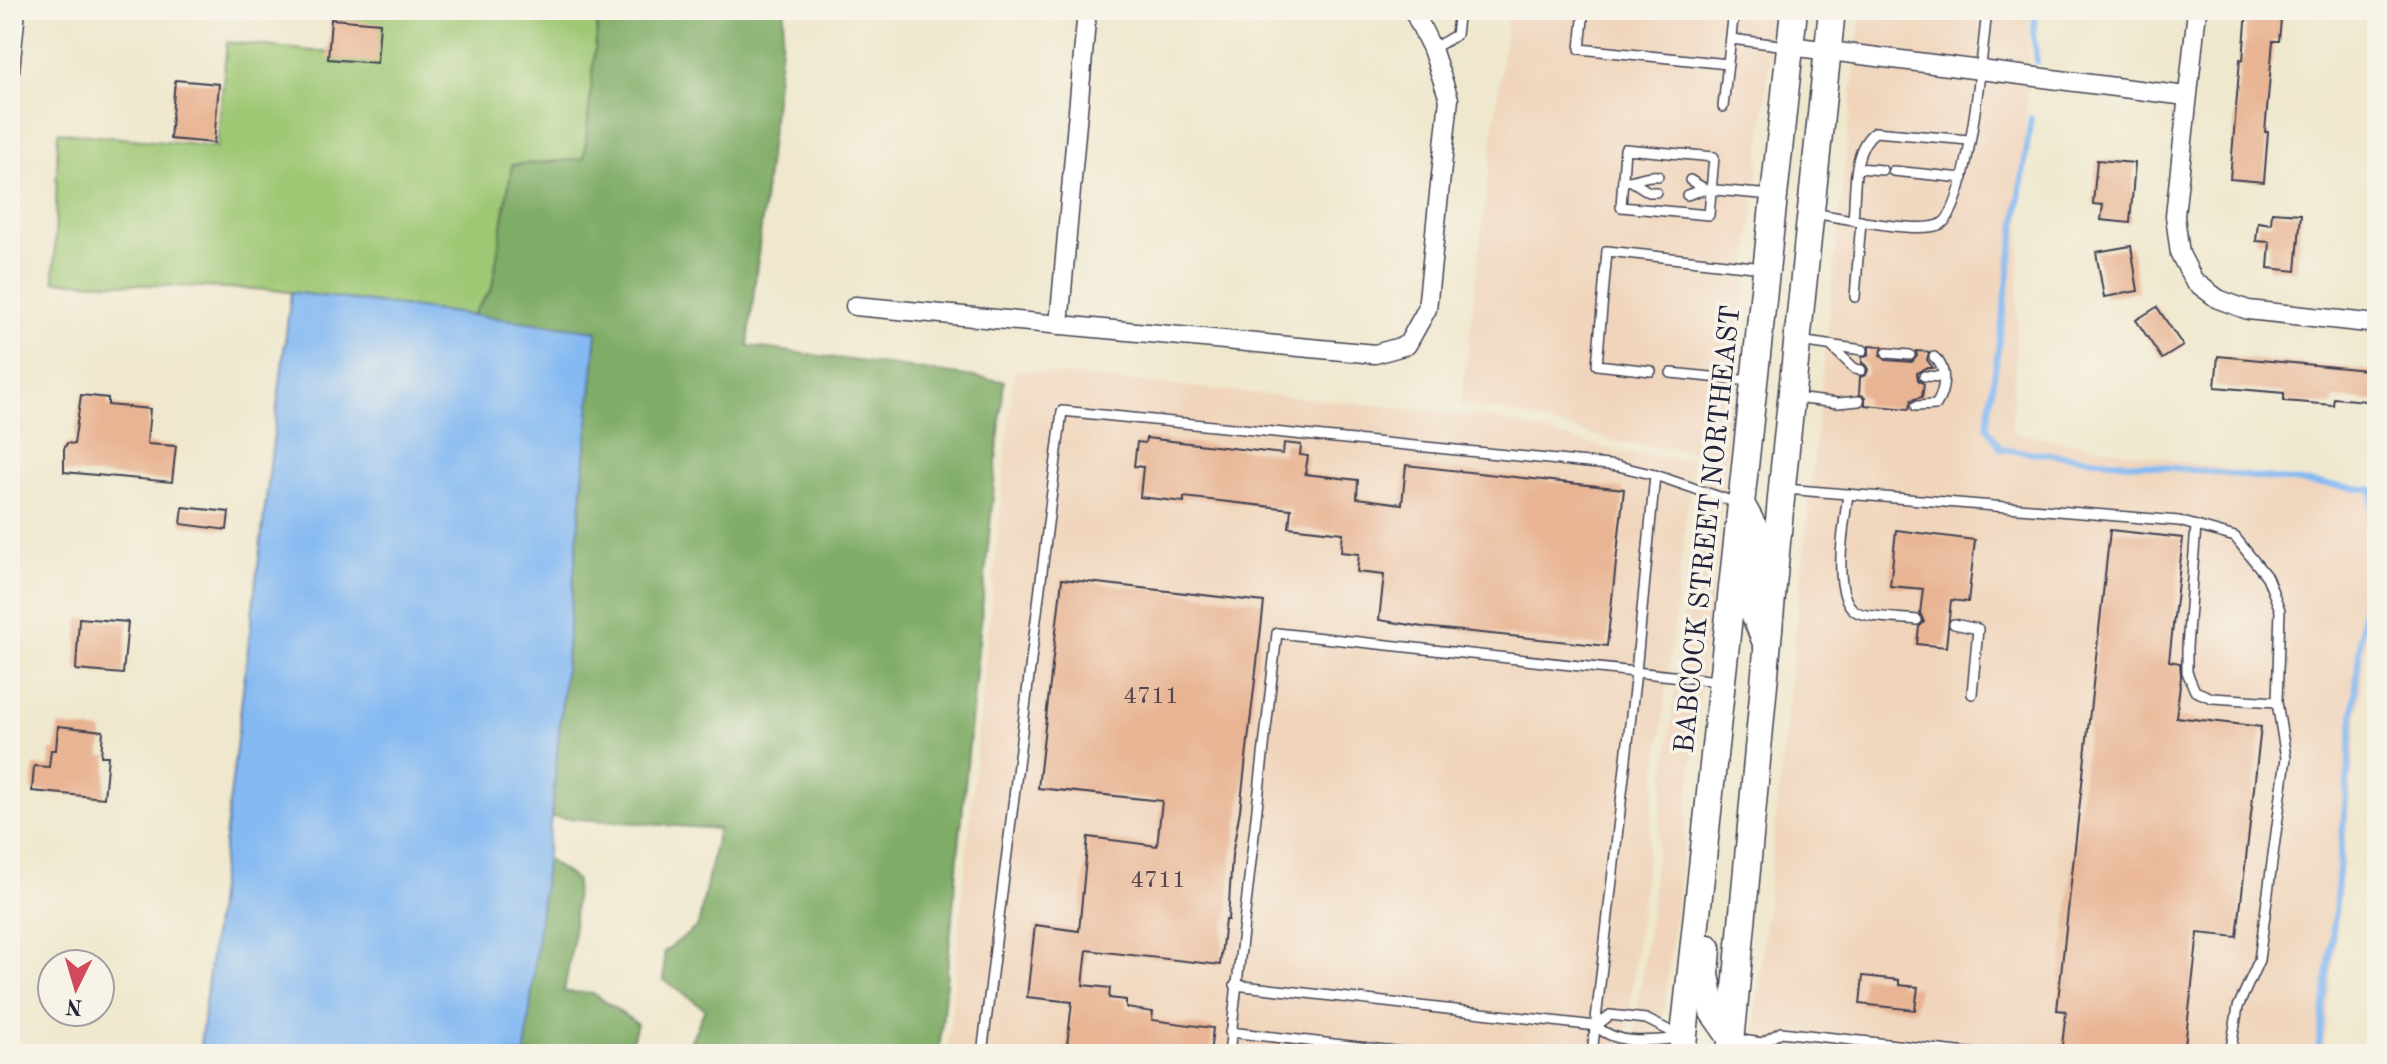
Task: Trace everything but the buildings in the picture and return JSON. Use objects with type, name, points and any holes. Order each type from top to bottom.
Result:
[{"type":"main road","name":"BABCOCK STREET NORTHEAST","points":[[1683,1046],[1794,10]]},
{"type":"main road","points":[[1731,1046],[1781,489],[1832,10]]},
{"type":"main road","points":[[1754,386],[1757,461],[1781,489]]},
{"type":"main road","points":[[1741,504],[1757,533],[1752,608],[1767,647]]},
{"type":"main road","points":[[1704,842],[1713,895],[1706,975],[1713,1012],[1731,1046]]},
{"type":"street","points":[[10,70],[16,10]]},
{"type":"street","points":[[1059,325],[1087,10]]},
{"type":"street","points":[[855,306],[1375,354],[1407,345],[1427,309],[1449,99],[1432,49],[1413,10]]},
{"type":"street","points":[[2197,10],[2175,216],[2180,254],[2194,281],[2218,299],[2248,310],[2377,324]]},
{"type":"street","points":[[1790,46],[2186,96]]},
{"type":"lane","points":[[1432,49],[1456,35],[1458,18],[1454,10]]},
{"type":"lane","points":[[1584,10],[1580,49],[1728,64]]},
{"type":"lane","points":[[1723,107],[1734,10]]},
{"type":"lane","points":[[1811,212],[1927,228],[1940,225],[1949,218],[1956,206],[1963,178],[1981,71],[1987,10]]},
{"type":"lane","points":[[1731,39],[1790,46]]},
{"type":"lane","points":[[1855,297],[1859,153],[1866,138],[1875,132],[1969,140]]},
{"type":"lane","points":[[1625,149],[1714,157],[1708,189],[1709,215],[1621,207],[1628,181],[1625,149]]},
{"type":"lane","points":[[1858,168],[1963,178]]},
{"type":"lane","points":[[1628,181],[1658,176]]},
{"type":"lane","points":[[1690,180],[1708,189]]},
{"type":"lane","points":[[1628,181],[1649,192],[1656,192]]},
{"type":"lane","points":[[1687,195],[1708,189],[1774,195]]},
{"type":"lane","points":[[1651,371],[1597,365],[1607,251],[1766,268]]},
{"type":"lane","points":[[1797,340],[1863,350]]},
{"type":"lane","points":[[1831,346],[1855,369],[1861,370]]},
{"type":"lane","points":[[1887,353],[1910,355]]},
{"type":"lane","points":[[1916,406],[1936,405],[1941,398],[1941,363],[1934,357]]},
{"type":"lane","points":[[1671,373],[1754,386]]},
{"type":"lane","points":[[1924,376],[1943,377]]},
{"type":"lane","points":[[1791,397],[1838,403],[1859,401]]},
{"type":"lane","points":[[982,1054],[1062,411],[1618,466],[1741,504]]},
{"type":"lane","points":[[1592,1054],[1636,672],[1655,475]]},
{"type":"lane","points":[[1781,489],[2179,521],[2235,537],[2267,577],[2280,610],[2277,702],[2286,758],[2259,960],[2238,1007],[2230,1054]]},
{"type":"lane","points":[[1848,494],[1841,575],[1846,602],[1857,613],[1917,620]]},
{"type":"lane","points":[[2196,526],[2187,647],[2187,672],[2195,691],[2212,698],[2277,702]]},
{"type":"lane","points":[[1954,624],[1978,629],[1972,694]]},
{"type":"lane","points":[[1229,1054],[1277,633],[1722,681]]},
{"type":"lane","points":[[1235,985],[1596,1026],[1608,1037],[1683,1046]]},
{"type":"lane","points":[[1596,1026],[1610,1015],[1646,1019],[1683,1046]]},
{"type":"lane","points":[[1230,1032],[1420,1054]]},
{"type":"lane","points":[[1731,1046],[1762,1043],[1781,1032],[1976,1054]]},
{"type":"lane","points":[[1762,1043],[1772,1054]]},
{"type":"shaded area","points":[[1508,10],[1775,10],[1659,1054],[1633,1054],[1702,459],[1695,452],[1622,443],[1500,410],[1461,405]]},
{"type":"shaded area","points":[[1861,10],[2030,10],[2012,432],[2377,495],[2377,536],[2324,1054],[1751,1054]]},
{"type":"shaded area","points":[[1014,370],[1497,419],[1620,452],[1693,461],[1624,1054],[947,1054]]},
{"type":"green space","points":[[339,10],[599,10],[584,159],[512,165],[492,288],[472,315],[273,290],[54,281],[58,132],[217,147],[227,42],[333,53]]},
{"type":"green space","points":[[599,10],[785,10],[748,346],[1004,381],[939,1054],[663,1054],[688,1047],[705,1009],[664,980],[664,952],[698,926],[718,829],[551,817],[597,331],[472,315],[492,288],[512,165],[584,159]]},
{"type":"green space","points":[[546,859],[576,880],[573,941],[564,992],[593,993],[637,1024],[628,1054],[525,1054]]},
{"type":"water","points":[[291,292],[597,331],[525,1054],[199,1054]]},
{"type":"waterway","points":[[2036,10],[2033,34],[2037,62]]},
{"type":"waterway","points":[[2031,118],[1987,426],[2001,449],[2374,490],[2335,912],[2318,1054]]}]
